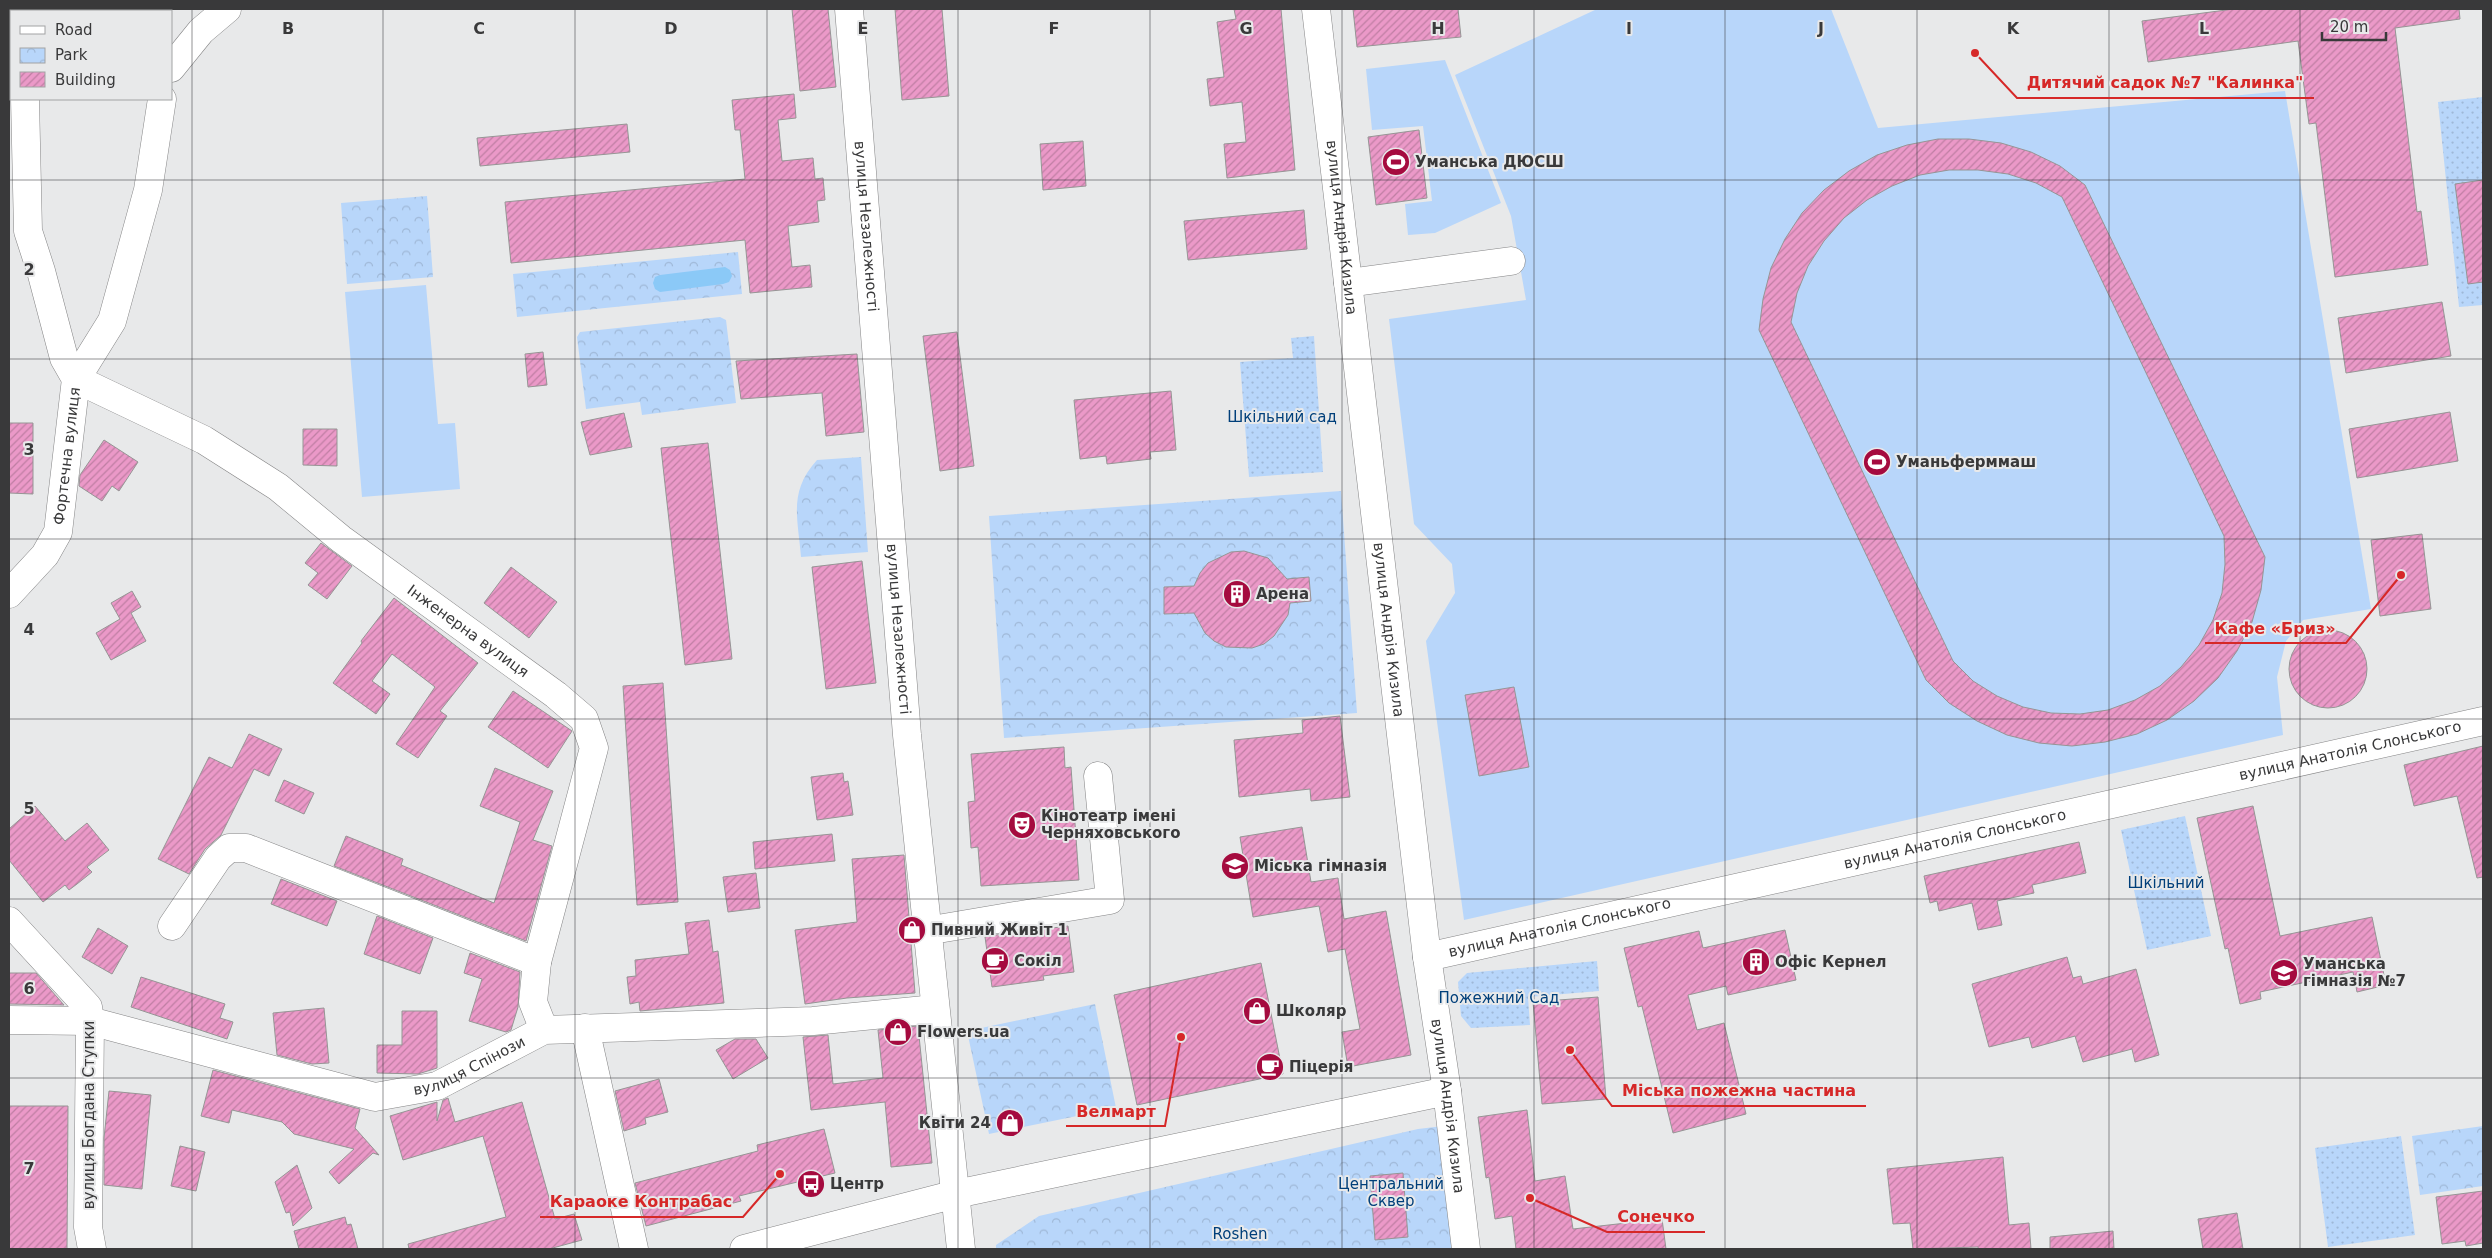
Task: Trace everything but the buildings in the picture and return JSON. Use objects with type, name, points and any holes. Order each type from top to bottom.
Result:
[{"type":"street","points":[[172,67],[201,31],[227,9]]},
{"type":"street","name":"вулиця Незалежності","points":[[849,9],[907,735],[961,1249]]},
{"type":"street","name":"вулиця Андрія Кизила","points":[[1316,9],[1427,957],[1447,1091],[1466,1249]]},
{"type":"street","name":"Фортечна вулиця","points":[[9,594],[45,555],[58,532],[76,379],[64,358],[41,271],[28,231],[25,100]]},
{"type":"street","points":[[76,379],[112,320],[148,190],[162,100]]},
{"type":"street","points":[[1348,283],[1511,261]]},
{"type":"street","name":"Інженерна вулиця","points":[[76,379],[204,440],[278,487],[342,539],[548,690],[584,719],[594,748],[537,962],[533,1002],[544,1030]]},
{"type":"street","name":"вулиця Анатолія Слонського","points":[[1427,957],[2483,721]]},
{"type":"street","points":[[926,930],[1110,900],[1098,776]]},
{"type":"street","points":[[172,926],[218,858],[229,848],[246,848],[537,962]]},
{"type":"street","name":"вулиця Богдана Ступки","points":[[9,920],[88,1007],[90,1020],[88,1227],[92,1249]]},
{"type":"street","name":"вулиця Спінози","points":[[9,1020],[90,1020],[375,1097],[437,1086],[544,1030],[813,1021],[935,1009]]},
{"type":"street","points":[[585,1028],[634,1249]]},
{"type":"street","points":[[744,1249],[956,1194],[1447,1091]]},
{"type":"green space","name":"Уманьферммаш","points":[[1597,9],[1831,9],[1878,128],[2285,91],[2371,609],[2303,620],[2286,641],[2277,677],[2283,735],[1464,920],[1426,641],[1455,593],[1452,564],[1414,524],[1389,319],[1526,300],[1511,216],[1455,75]]},
{"type":"green space","points":[[1445,60],[1501,203],[1435,233],[1408,235],[1405,204],[1432,201],[1423,126],[1372,130],[1366,69]]},
{"type":"green space","points":[[2483,97],[2483,305],[2459,307],[2438,102]]},
{"type":"green space","points":[[427,196],[433,277],[347,284],[341,203]]},
{"type":"green space","points":[[738,252],[742,294],[517,317],[513,274]]},
{"type":"green space","points":[[426,285],[438,424],[455,423],[460,489],[362,497],[345,292]]},
{"type":"green space","points":[[720,317],[726,320],[736,403],[642,415],[640,402],[586,409],[577,337],[580,332]]},
{"type":"green space","name":"Шкільний сад","points":[[1314,336],[1323,472],[1249,477],[1240,362],[1293,358],[1291,338]]},
{"type":"green space","points":[[861,457],[868,552],[801,557],[797,506],[798,494],[808,472],[817,460]]},
{"type":"green space","points":[[1341,491],[1357,713],[1004,738],[989,516]]},
{"type":"green space","name":"Шкільний","points":[[2185,816],[2211,936],[2147,950],[2121,830]]},
{"type":"green space","name":"Пожежний Сад","points":[[1597,961],[1599,991],[1528,997],[1530,1025],[1471,1028],[1461,1016],[1458,982],[1467,973]]},
{"type":"green space","points":[[1095,1004],[1116,1108],[989,1134],[967,1031]]},
{"type":"green space","name":"Центральний Сквер","points":[[1443,1126],[1458,1249],[996,1249],[996,1245],[1039,1216],[1418,1129]]},
{"type":"green space","points":[[2483,1126],[2483,1186],[2420,1195],[2412,1136]]},
{"type":"green space","points":[[2401,1136],[2415,1235],[2328,1247],[2315,1148]]},
{"type":"shaded area","points":[[725,267],[730,270],[732,276],[729,282],[723,284],[660,292],[655,289],[653,283],[655,277],[660,275]]},
{"type":"place","name":"Дитячий садок №7 \"Калинка\"","points":[[1975,53]]},
{"type":"place","name":"Уманська ДЮСШ","points":[[1396,162]]},
{"type":"place","name":"Уманьферммаш","points":[[1877,462]]},
{"type":"place","name":"Кафе «Бриз»","points":[[2401,575]]},
{"type":"place","name":"Арена","points":[[1237,594]]},
{"type":"place","name":"Кінотеатр імені Черняховського","points":[[1022,825]]},
{"type":"place","name":"Міська гімназія","points":[[1235,866]]},
{"type":"place","name":"Пивний Живіт 1","points":[[912,930]]},
{"type":"place","name":"Сокіл","points":[[995,961]]},
{"type":"place","name":"Офіс Кернел","points":[[1756,962]]},
{"type":"place","name":"Уманська гімназія №7","points":[[2284,973]]},
{"type":"place","name":"Школяр","points":[[1257,1011]]},
{"type":"place","name":"Flowers.ua","points":[[898,1032]]},
{"type":"place","name":"Велмарт","points":[[1181,1037]]},
{"type":"place","name":"Міська пожежна частина","points":[[1570,1050]]},
{"type":"place","name":"Піцерія","points":[[1270,1067]]},
{"type":"place","name":"Квіти 24","points":[[1010,1123]]},
{"type":"place","name":"Караоке Контрабас","points":[[780,1174]]},
{"type":"place","name":"Центр","points":[[811,1184]]},
{"type":"place","name":"Сонечко","points":[[1530,1198]]},
{"type":"park label","name":"Roshen","points":[[1240,1234]]}]
